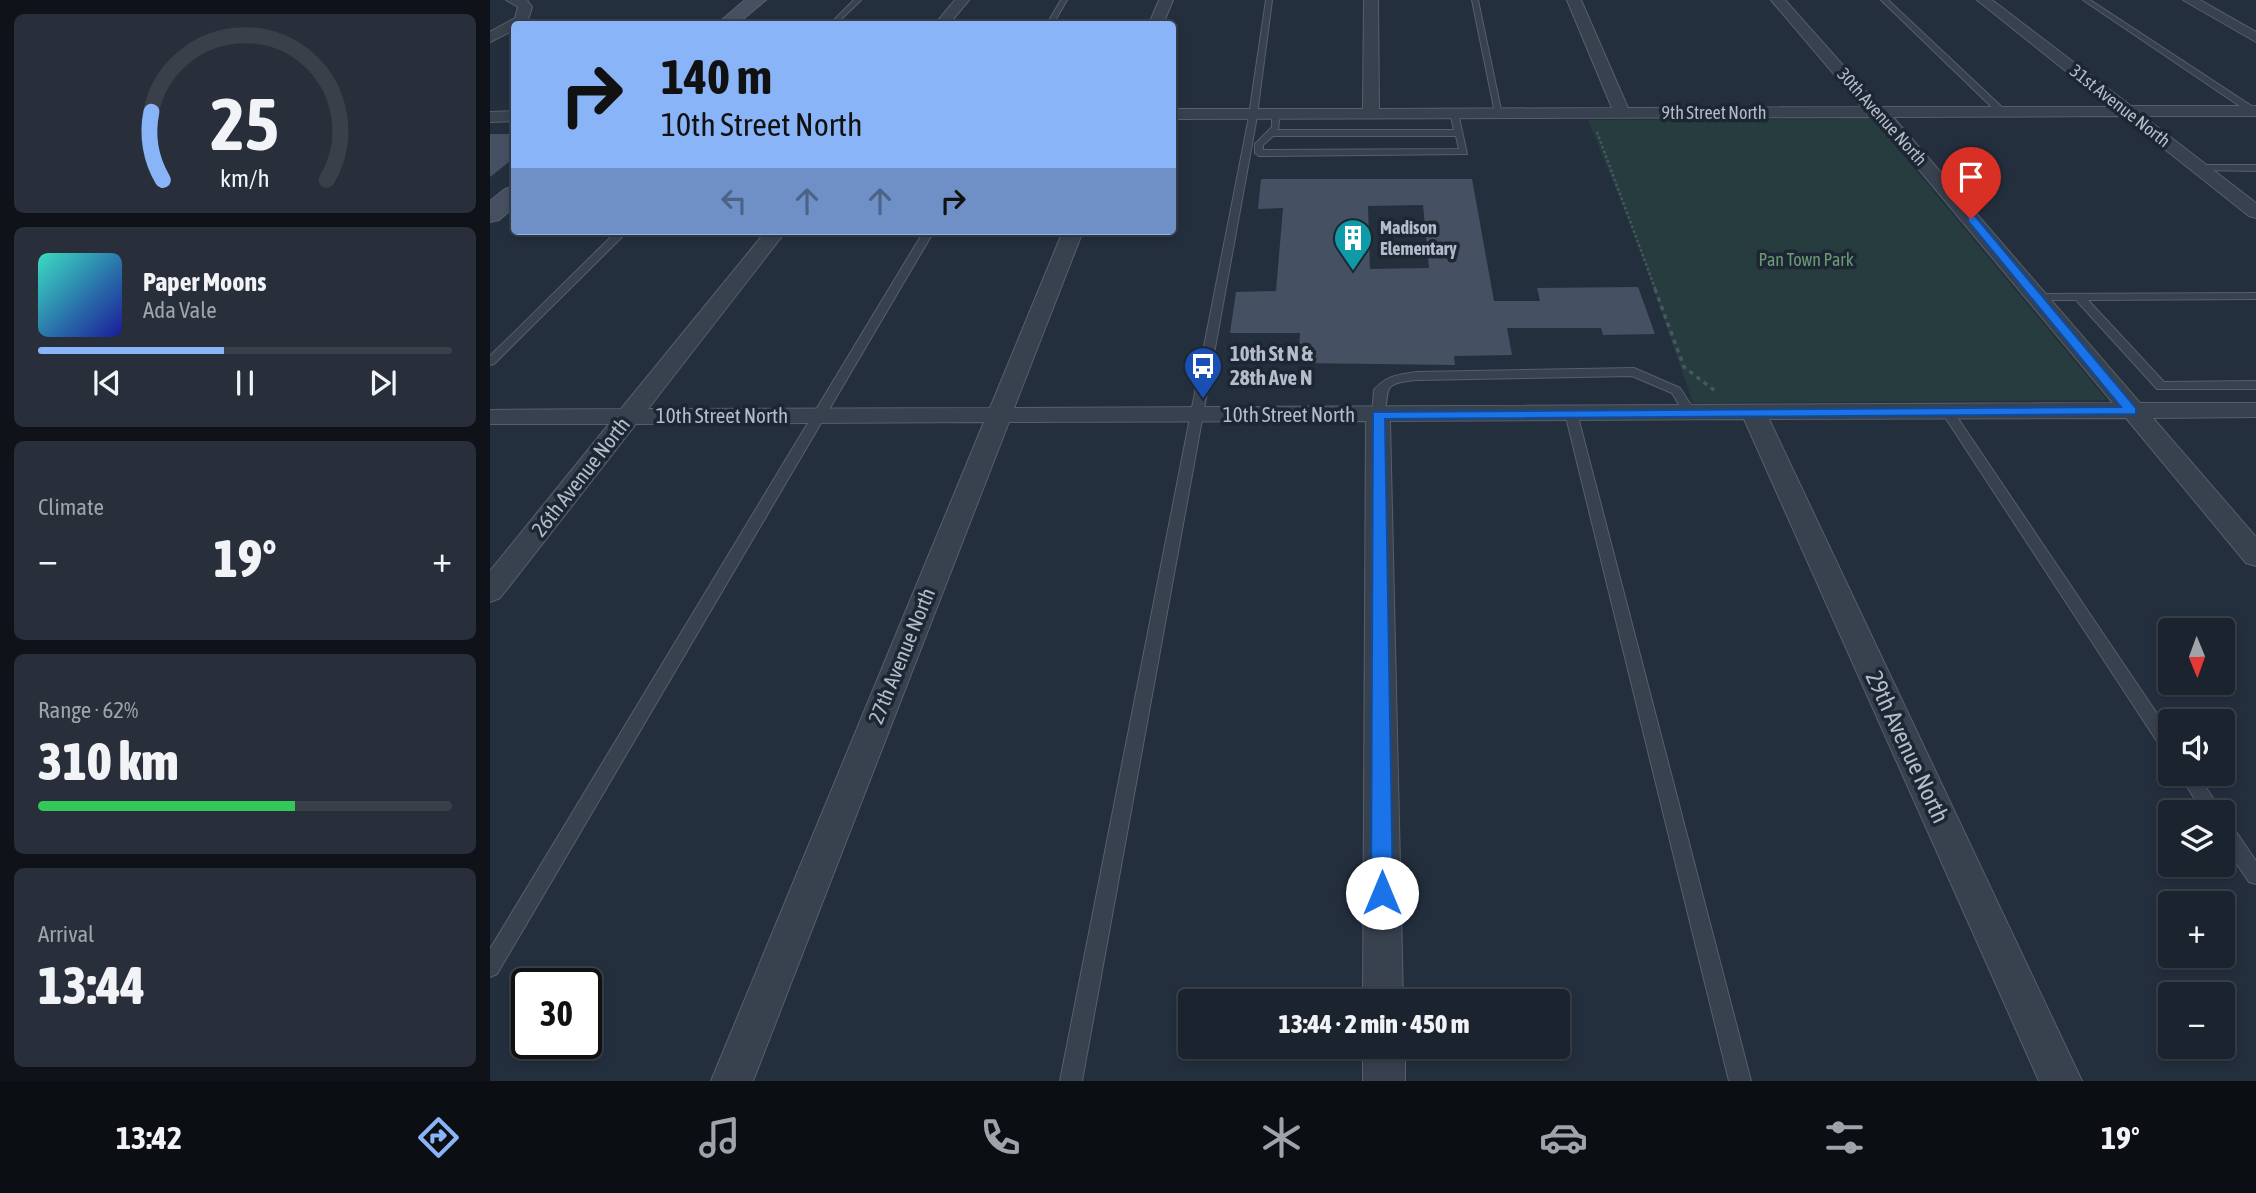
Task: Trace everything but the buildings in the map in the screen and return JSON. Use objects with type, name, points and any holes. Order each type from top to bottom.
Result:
[{"type":"street","points":[[513,0],[522,2],[525,7],[519,21]]},
{"type":"street","points":[[730,21],[757,0]]},
{"type":"street","points":[[944,21],[962,0]]},
{"type":"street","points":[[1157,21],[1166,0]]},
{"type":"street","points":[[1371,0],[1371,113]]},
{"type":"street","points":[[1574,0],[1622,113]]},
{"type":"street","name":"30th Avenue North","points":[[1778,0],[1875,112],[1888,121],[2256,556]]},
{"type":"street","name":"31st Avenue North","points":[[1984,0],[2256,212]]},
{"type":"street","points":[[2190,0],[2256,38]]},
{"type":"street","points":[[490,38],[511,26]]},
{"type":"street","name":"9th Street North","points":[[1176,114],[2255,111]]},
{"type":"street","points":[[490,117],[511,116]]},
{"type":"street","points":[[490,214],[511,196]]},
{"type":"street","name":"26th Avenue North","points":[[490,591],[773,235]]},
{"type":"street","name":"27th Avenue North","points":[[732,1081],[1071,235]]},
{"type":"street","name":"10th Street North","points":[[490,417],[2256,410]]},
{"type":"street","name":"29th Avenue North","points":[[1753,412],[2061,1081]]},
{"type":"street","points":[[1378,415],[1383,989]]},
{"type":"street","points":[[1384,1059],[1384,1081]]},
{"type":"lane","points":[[836,21],[858,0]]},
{"type":"lane","points":[[1052,21],[1064,0]]},
{"type":"lane","points":[[1071,1081],[1253,114],[1269,0]]},
{"type":"lane","points":[[1475,0],[1499,113]]},
{"type":"lane","points":[[1884,0],[2002,112]]},
{"type":"lane","points":[[2086,0],[2255,111]]},
{"type":"lane","points":[[1276,114],[1276,128],[1259,144],[1259,153],[1464,152],[1454,113]]},
{"type":"lane","points":[[1272,134],[1459,133]]},
{"type":"lane","points":[[2200,168],[2256,168]]},
{"type":"lane","points":[[490,362],[619,235]]},
{"type":"lane","points":[[490,967],[927,235]]},
{"type":"lane","points":[[2038,297],[2256,296]]},
{"type":"lane","points":[[2079,297],[2161,386],[2256,385]]},
{"type":"lane","points":[[1378,415],[1380,390],[1392,379],[1416,376],[1634,372],[1676,391],[1690,412]]},
{"type":"lane","points":[[1947,411],[2158,729]]},
{"type":"lane","points":[[1571,413],[1740,1081]]},
{"type":"lane","points":[[2235,844],[2256,876]]},
{"type":"path","points":[[1593,121],[1684,367],[1720,394]]},
{"type":"green space","name":"Pan Town Park","points":[[1873,119],[2107,400],[1693,403],[1635,236],[1588,120]]},
{"type":"place","name":"Madison Elementary","points":[[1353,272]]},
{"type":"place","name":"10th St N & 28th Ave N","points":[[1203,400]]},
{"type":"route","points":[[1382,893],[1378,415],[2131,411],[1971,219]]}]
